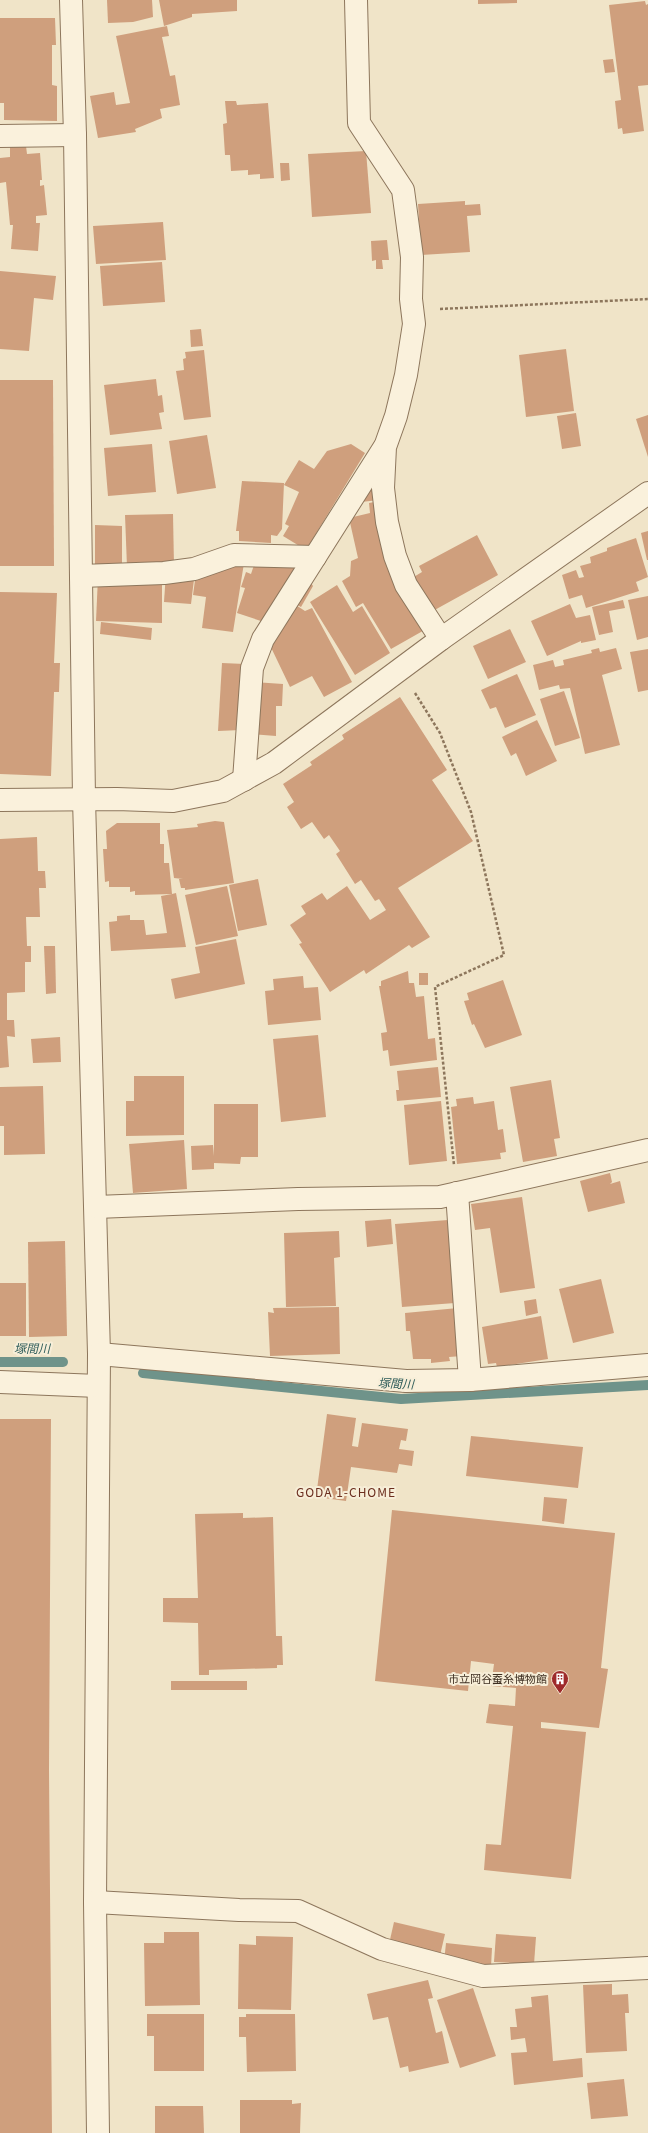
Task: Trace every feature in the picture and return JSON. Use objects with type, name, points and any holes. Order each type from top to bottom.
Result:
[{"type":"street","points":[[72,0],[84,799],[99,1354],[95,1902],[98,2133]]},
{"type":"street","points":[[244,780],[252,668],[263,639],[385,447],[396,416],[406,375],[414,324],[412,306],[412,257],[403,190],[359,123],[356,0]]},
{"type":"street","points":[[0,136],[75,135]]},
{"type":"street","points":[[385,447],[383,488],[387,522],[395,556],[406,585],[441,639]]},
{"type":"street","points":[[0,800],[84,799],[173,801],[223,791],[274,763],[441,639],[648,493]]},
{"type":"street","points":[[81,576],[164,573],[194,569],[234,555],[315,557]]},
{"type":"street","points":[[96,1207],[298,1199],[440,1197],[648,1150]]},
{"type":"street","points":[[457,1193],[470,1380]]},
{"type":"street","points":[[99,1354],[406,1381],[470,1380],[648,1365]]},
{"type":"street","points":[[0,1382],[98,1386]]},
{"type":"street","points":[[95,1902],[239,1910],[298,1911],[382,1950],[482,1976],[648,1968]]},
{"type":"path","points":[[412,306],[435,309],[648,299]]},
{"type":"path","points":[[399,670],[440,733],[472,812],[504,955],[435,987],[457,1193]]},
{"type":"building","points":[[107,0],[152,0],[153,17],[133,22],[108,23]]},
{"type":"building","points":[[159,0],[237,0],[237,11],[192,14],[192,17],[164,26]]},
{"type":"building","points":[[478,0],[517,0],[517,3],[478,4]]},
{"type":"building","points":[[645,1],[646,5],[648,4],[648,85],[638,86],[644,131],[623,134],[622,128],[618,129],[615,101],[621,100],[609,5]]},
{"type":"building","points":[[0,18],[55,18],[56,45],[52,45],[52,85],[57,86],[57,121],[4,120],[4,103],[0,103]]},
{"type":"building","points":[[167,26],[169,36],[162,37],[170,76],[175,75],[180,105],[160,109],[162,118],[135,129],[136,132],[98,138],[90,96],[114,92],[116,105],[130,103],[116,36]]},
{"type":"building","points":[[613,59],[615,72],[605,73],[603,60]]},
{"type":"building","points":[[225,101],[236,101],[237,105],[268,103],[274,178],[260,179],[260,174],[248,175],[248,170],[231,171],[230,155],[225,155],[223,124],[227,123]]},
{"type":"building","points":[[26,146],[27,154],[40,153],[42,180],[40,180],[40,186],[44,185],[47,215],[36,216],[36,223],[40,223],[38,251],[11,249],[13,225],[10,225],[6,182],[0,183],[0,158],[10,157],[10,147]]},
{"type":"building","points":[[366,151],[371,213],[312,217],[308,154]]},
{"type":"building","points":[[280,163],[289,163],[290,180],[281,181]]},
{"type":"building","points":[[465,201],[465,205],[480,204],[481,215],[467,216],[470,252],[421,255],[418,204]]},
{"type":"building","points":[[163,222],[166,260],[96,264],[93,226]]},
{"type":"building","points":[[387,240],[389,260],[382,260],[383,269],[376,269],[376,260],[372,261],[371,241]]},
{"type":"building","points":[[162,262],[165,302],[103,306],[100,266]]},
{"type":"building","points":[[0,271],[56,276],[53,300],[34,298],[29,351],[0,349]]},
{"type":"building","points":[[201,329],[203,346],[191,347],[190,330]]},
{"type":"building","points":[[566,349],[574,411],[526,417],[519,355]]},
{"type":"building","points":[[204,350],[211,417],[184,420],[176,371],[184,370],[183,359],[186,358],[185,352]]},
{"type":"building","points":[[156,379],[158,396],[162,395],[164,412],[159,413],[162,429],[110,435],[104,385]]},
{"type":"building","points":[[0,380],[53,380],[54,566],[0,566]]},
{"type":"building","points":[[576,413],[581,446],[562,449],[557,416]]},
{"type":"building","points":[[648,415],[648,457],[636,419]]},
{"type":"building","points":[[207,435],[216,488],[177,494],[169,441]]},
{"type":"building","points":[[152,444],[156,492],[108,496],[104,448]]},
{"type":"building","points":[[351,444],[365,453],[306,550],[283,536],[289,526],[285,524],[299,492],[284,485],[299,460],[314,469],[327,451]]},
{"type":"building","points":[[366,474],[379,500],[361,502]]},
{"type":"building","points":[[242,481],[284,483],[282,529],[277,536],[271,535],[271,543],[239,541],[239,531],[236,531]]},
{"type":"building","points":[[380,501],[428,628],[391,649],[363,603],[356,607],[342,581],[350,576],[351,561],[358,558],[349,518],[370,513],[369,503]]},
{"type":"building","points":[[173,514],[174,566],[127,567],[125,515]]},
{"type":"building","points":[[95,525],[122,526],[122,572],[95,572]]},
{"type":"building","points":[[648,531],[648,560],[647,560],[641,533]]},
{"type":"building","points":[[477,535],[498,575],[431,612],[412,578],[422,572],[419,566]]},
{"type":"building","points":[[636,538],[648,577],[636,582],[639,591],[586,608],[582,595],[569,599],[562,575],[576,570],[579,578],[584,577],[580,566],[591,563],[590,557],[607,551],[607,548]]},
{"type":"building","points":[[258,553],[305,554],[264,622],[237,613],[245,588],[241,587],[246,572],[251,574]]},
{"type":"building","points":[[244,563],[233,632],[202,628],[206,597],[193,595],[197,566]]},
{"type":"building","points":[[195,571],[191,604],[164,602],[166,572]]},
{"type":"building","points":[[98,577],[162,579],[162,623],[96,621]]},
{"type":"building","points":[[311,583],[313,586],[301,607],[288,600]]},
{"type":"building","points":[[337,585],[353,612],[362,606],[390,653],[355,675],[310,602]]},
{"type":"building","points":[[0,592],[57,593],[54,663],[60,663],[59,692],[54,692],[51,776],[0,774]]},
{"type":"building","points":[[648,596],[648,637],[637,640],[628,600]]},
{"type":"building","points":[[288,600],[305,611],[312,608],[352,682],[324,697],[312,676],[290,687],[266,637]]},
{"type":"building","points":[[623,600],[625,608],[609,611],[613,632],[599,635],[592,607]]},
{"type":"building","points":[[570,604],[576,618],[590,615],[596,640],[581,643],[581,641],[547,656],[531,621]]},
{"type":"building","points":[[101,622],[152,628],[151,640],[100,634]]},
{"type":"building","points":[[510,629],[526,662],[488,679],[473,646]]},
{"type":"building","points":[[599,648],[600,652],[616,648],[622,669],[602,675],[620,745],[585,754],[570,688],[560,689],[559,685],[539,690],[533,665],[553,660],[555,667],[564,665],[563,660],[592,653],[591,650]]},
{"type":"building","points":[[648,649],[648,690],[638,692],[630,652]]},
{"type":"building","points":[[222,663],[245,664],[241,730],[218,731]]},
{"type":"building","points":[[517,674],[536,715],[505,728],[496,707],[490,709],[481,690]]},
{"type":"building","points":[[253,682],[283,684],[282,706],[276,706],[276,736],[249,734]]},
{"type":"building","points":[[564,691],[580,738],[555,746],[540,699]]},
{"type":"building","points":[[400,697],[447,770],[432,780],[473,841],[398,888],[430,937],[412,948],[409,945],[366,974],[364,970],[330,992],[299,944],[302,943],[290,925],[306,914],[301,906],[322,893],[327,900],[347,886],[370,920],[386,910],[379,899],[375,901],[361,880],[355,884],[336,854],[340,851],[329,835],[324,839],[312,822],[301,829],[287,807],[294,802],[283,784],[312,765],[310,762],[344,739],[342,735]]},
{"type":"building","points":[[537,720],[557,761],[526,776],[516,753],[511,756],[502,737]]},
{"type":"building","points":[[215,821],[224,822],[234,883],[185,890],[185,888],[181,888],[179,879],[183,879],[174,878],[167,830],[198,827],[197,824]]},
{"type":"building","points":[[117,823],[160,823],[160,844],[164,844],[164,863],[169,863],[172,894],[135,895],[135,891],[130,892],[130,887],[109,887],[109,881],[105,882],[103,849],[107,849],[106,831]]},
{"type":"building","points":[[37,837],[38,871],[45,871],[46,888],[39,888],[40,917],[26,917],[27,946],[31,946],[31,962],[25,962],[25,992],[7,993],[7,1020],[14,1020],[15,1037],[7,1036],[9,1067],[0,1068],[0,839]]},
{"type":"building","points":[[258,879],[267,925],[238,931],[229,885]]},
{"type":"building","points":[[227,886],[238,936],[196,945],[185,895]]},
{"type":"building","points":[[176,893],[186,947],[111,951],[109,922],[117,921],[117,916],[130,915],[130,920],[144,920],[146,935],[167,933],[161,896]]},
{"type":"building","points":[[236,939],[245,984],[175,999],[171,979],[200,973],[195,947]]},
{"type":"building","points":[[44,946],[55,946],[56,993],[46,994]]},
{"type":"building","points":[[408,971],[409,983],[414,983],[416,997],[424,996],[428,1039],[435,1038],[437,1060],[390,1066],[388,1050],[383,1051],[381,1033],[387,1032],[379,986],[381,986],[381,981]]},
{"type":"building","points":[[419,973],[428,973],[428,985],[419,985]]},
{"type":"building","points":[[303,976],[304,988],[318,987],[321,1020],[268,1025],[265,991],[274,990],[273,979]]},
{"type":"building","points":[[503,980],[522,1035],[485,1048],[474,1024],[472,1025],[464,1001],[469,1000],[467,993]]},
{"type":"building","points":[[318,1035],[326,1117],[281,1122],[273,1039]]},
{"type":"building","points":[[60,1037],[61,1062],[33,1063],[31,1039]]},
{"type":"building","points":[[438,1067],[441,1097],[397,1101],[396,1090],[399,1090],[397,1071]]},
{"type":"building","points":[[134,1076],[184,1076],[184,1135],[126,1136],[126,1101],[134,1101]]},
{"type":"building","points":[[551,1080],[560,1138],[554,1139],[557,1156],[523,1162],[510,1087]]},
{"type":"building","points":[[43,1086],[45,1154],[4,1155],[4,1126],[0,1126],[0,1087]]},
{"type":"building","points":[[473,1097],[474,1104],[494,1101],[498,1130],[503,1129],[506,1152],[500,1153],[501,1159],[457,1164],[451,1107],[457,1106],[456,1099]]},
{"type":"building","points":[[441,1101],[447,1161],[409,1165],[404,1105]]},
{"type":"building","points":[[214,1104],[258,1104],[258,1157],[241,1157],[240,1164],[214,1163],[214,1169],[192,1170],[191,1146],[213,1145],[214,1156]]},
{"type":"building","points":[[184,1140],[187,1189],[133,1193],[129,1144]]},
{"type":"building","points":[[610,1173],[612,1182],[610,1184],[620,1181],[625,1203],[588,1212],[580,1181]]},
{"type":"building","points":[[522,1197],[535,1288],[500,1293],[490,1228],[475,1230],[471,1204]]},
{"type":"building","points":[[391,1219],[393,1244],[367,1247],[365,1221]]},
{"type":"building","points":[[448,1220],[455,1303],[402,1307],[395,1224]]},
{"type":"building","points":[[339,1231],[340,1257],[334,1258],[336,1306],[286,1307],[284,1233]]},
{"type":"building","points":[[65,1241],[67,1336],[29,1337],[28,1242]]},
{"type":"building","points":[[601,1279],[614,1333],[573,1343],[559,1289]]},
{"type":"building","points":[[0,1283],[26,1283],[26,1336],[0,1336]]},
{"type":"building","points":[[536,1299],[538,1313],[526,1316],[524,1301]]},
{"type":"building","points":[[339,1307],[340,1354],[270,1356],[268,1312],[274,1313],[273,1308]]},
{"type":"building","points":[[458,1308],[462,1356],[449,1357],[450,1361],[431,1363],[431,1359],[413,1359],[410,1331],[406,1331],[405,1313]]},
{"type":"building","points":[[541,1316],[548,1359],[497,1367],[496,1363],[488,1364],[482,1327]]},
{"type":"building","points":[[327,1414],[356,1418],[352,1446],[358,1447],[362,1423],[408,1429],[406,1441],[401,1440],[399,1449],[414,1451],[412,1466],[399,1464],[397,1473],[351,1467],[346,1501],[316,1497]]},
{"type":"building","points":[[0,1419],[51,1419],[49,1770],[52,2133],[0,2133]]},
{"type":"building","points":[[471,1436],[583,1447],[578,1488],[466,1476]]},
{"type":"building","points":[[544,1497],[567,1499],[564,1524],[542,1521]]},
{"type":"building","name":"市立岡谷蚕糸博物館","points":[[392,1510],[615,1533],[601,1668],[608,1669],[599,1728],[541,1722],[541,1728],[586,1732],[571,1879],[484,1870],[486,1844],[501,1845],[513,1726],[486,1723],[489,1704],[515,1706],[516,1688],[491,1686],[494,1664],[471,1661],[468,1691],[375,1681]]},
{"type":"building","points":[[243,1513],[243,1518],[273,1517],[276,1636],[282,1636],[283,1665],[277,1665],[277,1668],[209,1670],[209,1675],[199,1675],[198,1623],[163,1622],[163,1598],[198,1598],[195,1514]]},
{"type":"building","points":[[171,1681],[247,1681],[247,1690],[171,1690]]},
{"type":"building","points":[[394,1922],[445,1934],[438,1964],[387,1953]]},
{"type":"building","points":[[164,1932],[199,1932],[200,2005],[145,2006],[144,1943],[164,1943]]},
{"type":"building","points":[[496,1934],[536,1937],[534,1964],[494,1962]]},
{"type":"building","points":[[256,1936],[293,1937],[291,2010],[238,2009],[239,1944],[256,1945]]},
{"type":"building","points":[[446,1943],[492,1948],[491,1967],[444,1962]]},
{"type":"building","points":[[428,1980],[433,1998],[428,1999],[436,2033],[442,2031],[449,2063],[409,2072],[408,2066],[400,2068],[388,2017],[373,2020],[367,1994]]},
{"type":"building","points":[[612,1984],[612,1995],[628,1994],[629,2013],[625,2013],[627,2051],[586,2053],[583,1985]]},
{"type":"building","points":[[473,1988],[496,2056],[460,2068],[437,2000]]},
{"type":"building","points":[[548,1995],[553,2061],[582,2058],[583,2077],[514,2085],[511,2053],[527,2052],[525,2038],[511,2040],[510,2027],[517,2027],[515,2009],[532,2007],[531,1997]]},
{"type":"building","points":[[147,2014],[204,2014],[204,2071],[154,2071],[154,2036],[147,2036]]},
{"type":"building","points":[[246,2014],[295,2014],[296,2071],[247,2072],[246,2037],[239,2037],[239,2017],[246,2017]]},
{"type":"building","points":[[624,2079],[628,2116],[591,2119],[587,2083]]},
{"type":"building","points":[[240,2100],[292,2100],[292,2104],[301,2103],[300,2133],[240,2133]]},
{"type":"building","points":[[155,2106],[203,2106],[204,2133],[155,2133]]},
{"type":"waterway","name":"塚間川","points":[[0,1362],[63,1362]]},
{"type":"waterway","name":"塚間川","points":[[143,1373],[401,1399],[648,1385]]},
{"type":"place","name":"市立岡谷蚕糸博物館","points":[[560,1694]]},
{"type":"district","name":"GODA 1-CHOME","points":[[346,1493]]}]
